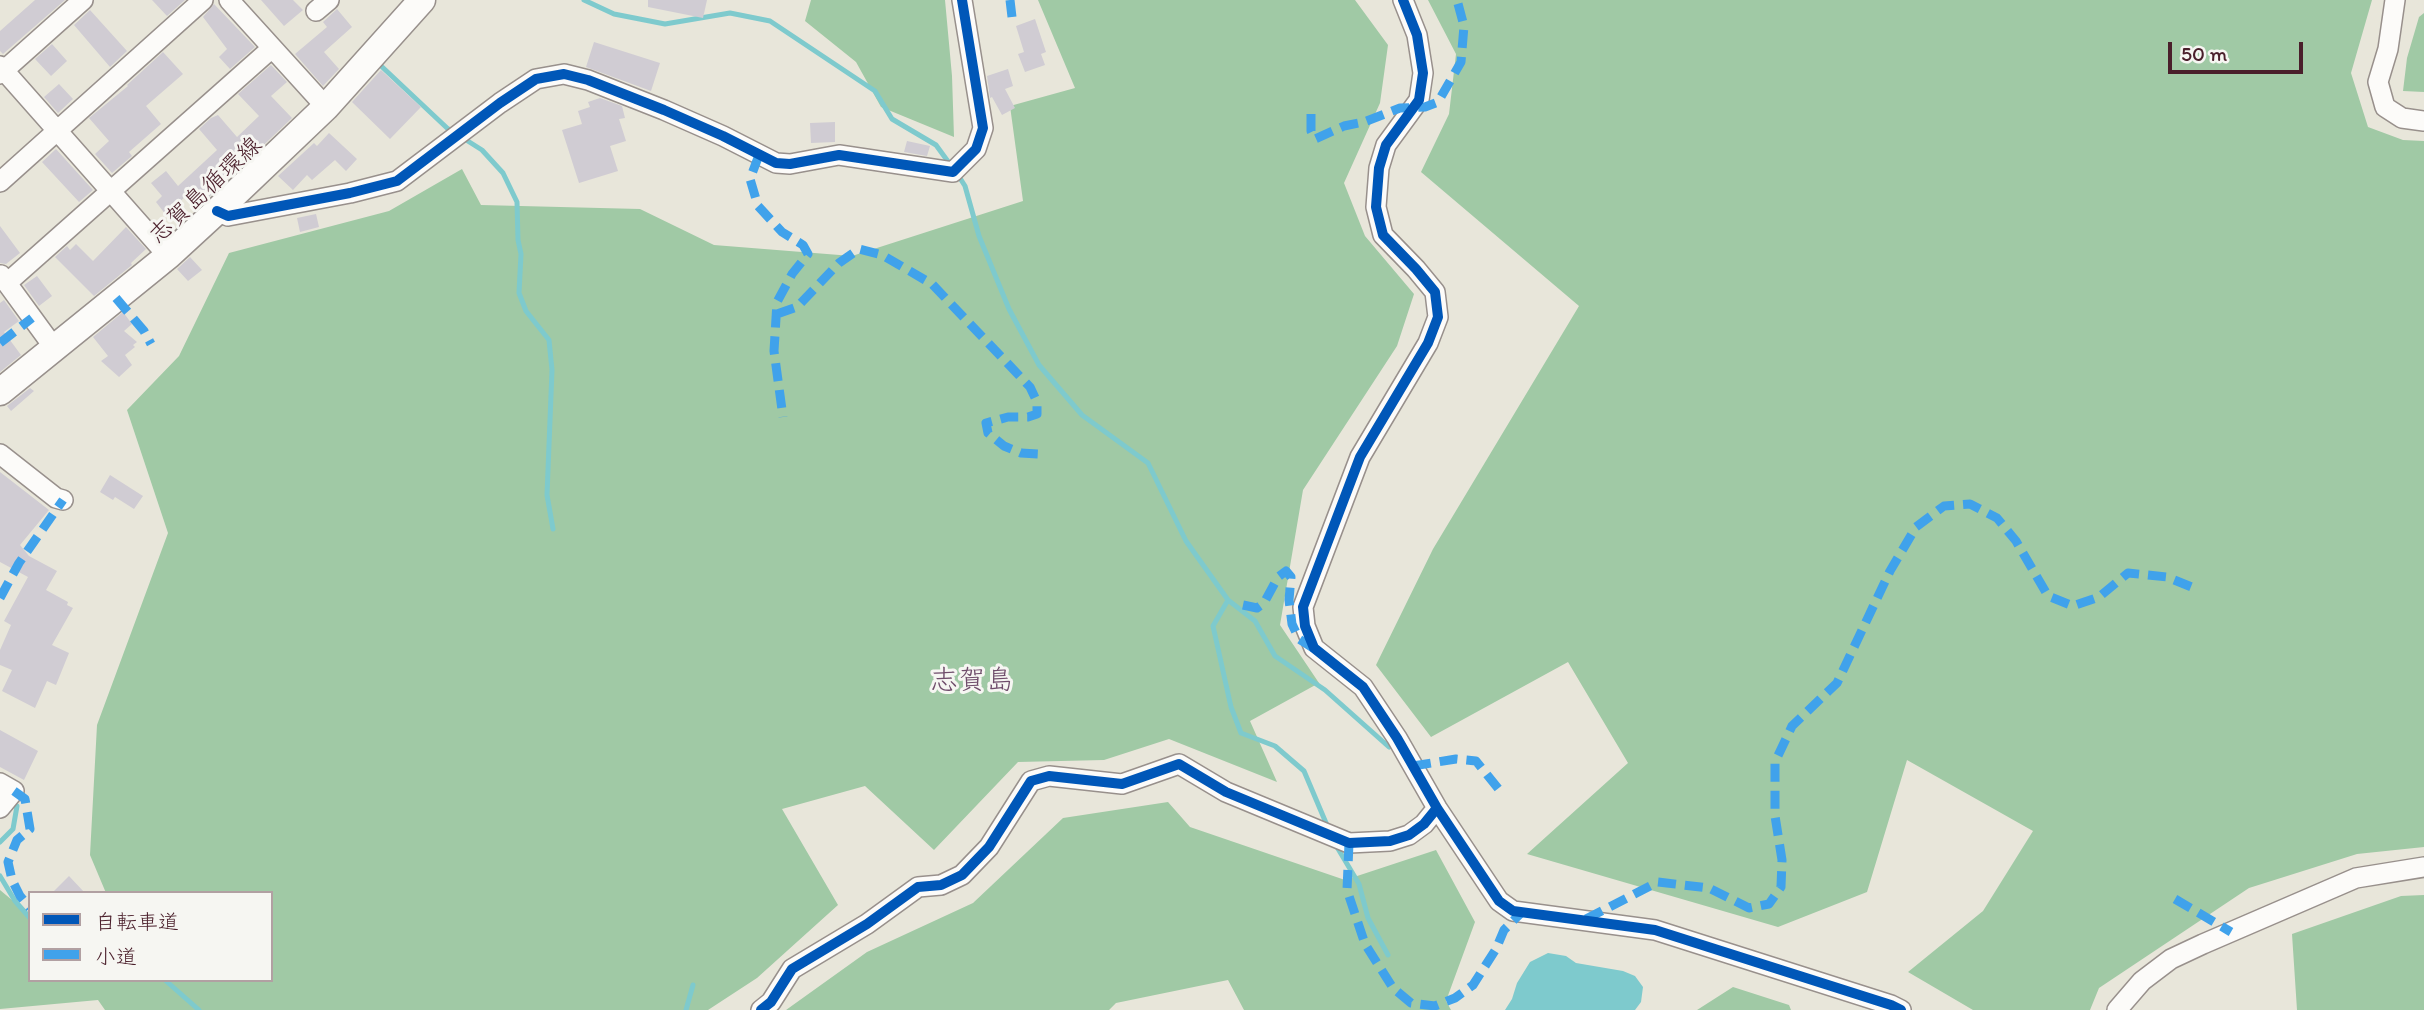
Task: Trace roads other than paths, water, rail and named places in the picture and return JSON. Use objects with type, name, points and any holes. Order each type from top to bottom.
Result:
[{"type":"main road","name":"志賀島循環線","points":[[0,392],[168,256],[217,211],[326,107],[422,0]]},
{"type":"street","points":[[83,0],[1,70],[168,256]]},
{"type":"street","points":[[0,182],[203,0]]},
{"type":"street","points":[[229,0],[326,107]]},
{"type":"street","points":[[217,211],[228,216],[350,193],[397,181],[536,79],[564,74],[588,80],[664,110],[776,163],[790,164],[839,155],[953,172],[976,149],[983,128],[962,0]]},
{"type":"street","points":[[1403,0],[1417,36],[1423,73],[1419,100],[1386,145],[1379,169],[1376,207],[1383,235],[1435,292],[1438,317],[1428,343],[1360,457],[1303,607],[1305,626],[1314,648],[1363,687],[1397,738],[1437,808],[1499,901],[1514,911],[1655,930],[1901,1010]]},
{"type":"street","points":[[2395,0],[2388,49],[2378,82],[2385,107],[2402,118],[2424,121]]},
{"type":"street","points":[[55,349],[5,286],[272,48]]},
{"type":"street","points":[[0,454],[56,498],[63,500]]},
{"type":"street","points":[[761,1010],[771,1002],[792,969],[867,924],[918,887],[941,885],[962,875],[989,847],[1031,781],[1049,775],[1122,784],[1179,764],[1226,792],[1349,843],[1390,841],[1409,835],[1424,824],[1437,808]]},
{"type":"street","points":[[0,783],[14,791],[0,808]]},
{"type":"street","points":[[2117,1010],[2141,981],[2171,959],[2356,878],[2424,867]]},
{"type":"water","points":[[1548,953],[1566,956],[1576,963],[1623,971],[1635,976],[1643,987],[1641,1002],[1635,1010],[1505,1010],[1530,962]]},
{"type":"waterway","points":[[584,0],[614,14],[665,24],[730,13],[770,21],[875,91],[892,119],[936,145],[952,167]]},
{"type":"waterway","points":[[379,64],[455,133]]},
{"type":"waterway","points":[[463,138],[482,150],[503,173],[517,202],[521,254],[519,293],[526,311],[549,340],[552,370],[547,495],[553,529]]},
{"type":"waterway","points":[[958,175],[965,186],[979,236],[1009,309],[1039,365],[1082,415],[1148,463],[1186,541],[1228,600],[1255,621],[1275,656],[1325,690],[1389,747]]},
{"type":"waterway","points":[[1228,600],[1213,626],[1231,707],[1241,733],[1275,746],[1304,771],[1329,830]]},
{"type":"waterway","points":[[0,842],[13,829],[17,806]]},
{"type":"waterway","points":[[1334,842],[1359,884],[1368,918],[1388,955]]},
{"type":"waterway","points":[[0,876],[15,901],[28,916]]},
{"type":"waterway","points":[[167,982],[199,1010]]},
{"type":"waterway","points":[[686,1010],[693,985]]},
{"type":"district","name":"志賀島","points":[[972,682]]}]
